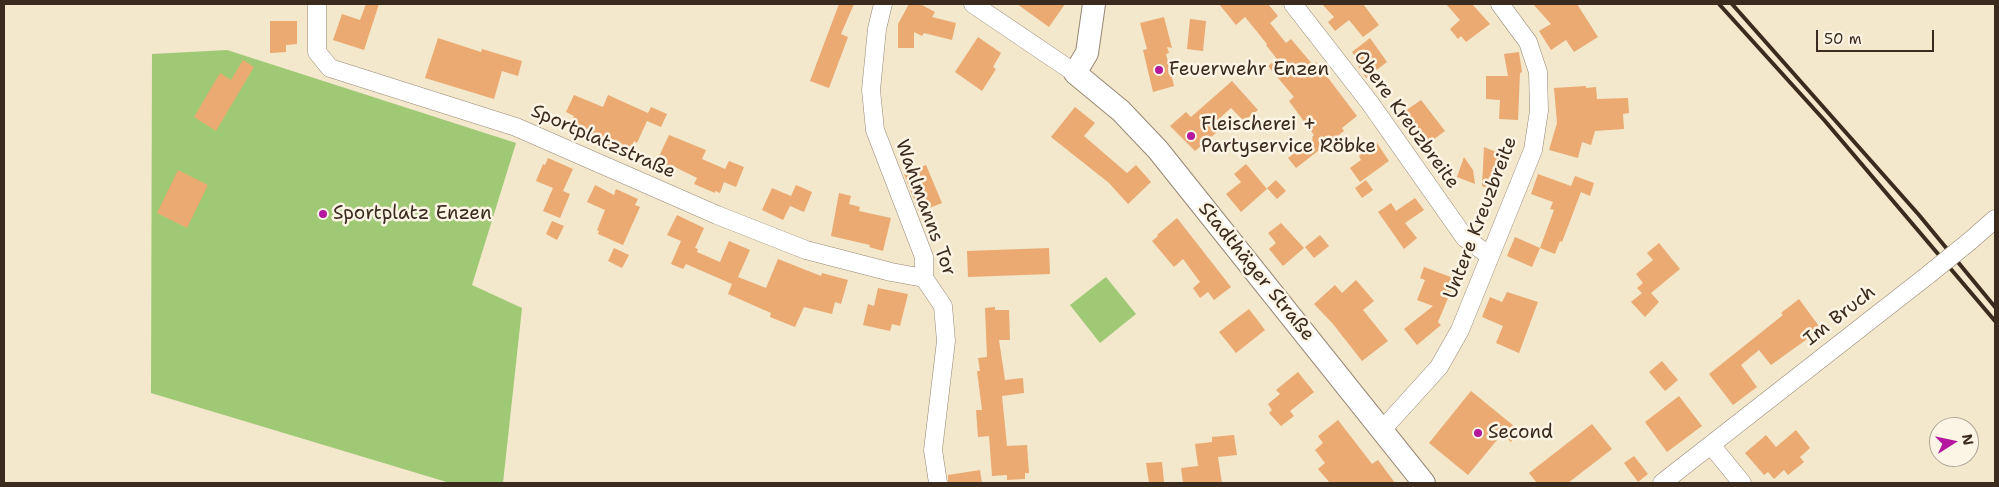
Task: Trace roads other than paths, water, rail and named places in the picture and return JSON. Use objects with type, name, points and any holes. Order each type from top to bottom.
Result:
[{"type":"main road","points":[[1076,73],[1087,53],[1094,4]]},
{"type":"main road","name":"Stadthäger Straße","points":[[1076,73],[1121,111],[1158,150],[1424,483]]},
{"type":"street","name":"Sportplatzstraße","points":[[318,4],[317,52],[330,68],[516,127],[717,215],[806,250],[891,272],[924,278]]},
{"type":"street","name":"Wahlmanns Tor","points":[[883,4],[877,30],[871,90],[874,130],[924,257],[924,278],[942,306],[946,341],[933,450],[938,483]]},
{"type":"street","points":[[973,4],[1076,73]]},
{"type":"street","name":"Obere Kreuzbreite","points":[[1294,4],[1370,103],[1464,238],[1490,256]]},
{"type":"street","name":"Untere Kreuzbreite","points":[[1382,430],[1439,367],[1460,330],[1533,150],[1539,111],[1538,72],[1528,42],[1500,4]]},
{"type":"street","name":"Im Bruch","points":[[1662,483],[1928,275],[1995,219]]},
{"type":"street","points":[[1710,445],[1742,483]]},
{"type":"railway","points":[[1719,4],[1825,121],[1995,321]]},
{"type":"railway","points":[[1732,4],[1919,215],[1995,307]]},
{"type":"place","name":"Feuerwehr Enzen","points":[[1159,70]]},
{"type":"place","name":"Fleischerei + Partyservice Röbke","points":[[1191,136]]},
{"type":"place","name":"Sportplatz Enzen","points":[[323,214]]},
{"type":"place","name":"Second","points":[[1478,433]]}]
